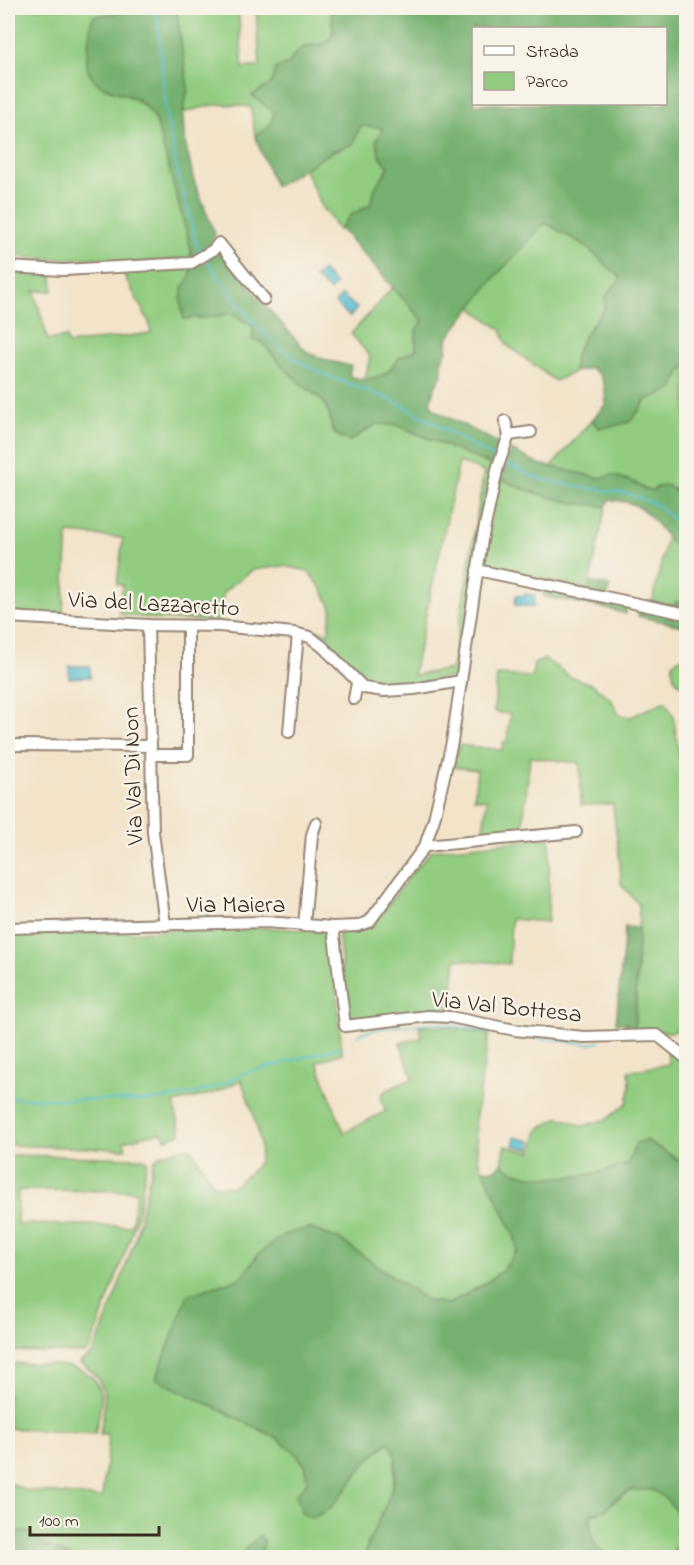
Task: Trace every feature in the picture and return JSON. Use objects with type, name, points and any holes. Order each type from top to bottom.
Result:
[{"type":"street","points":[[8,267],[63,270],[191,263],[213,250],[219,243],[264,298]]},
{"type":"street","points":[[505,422],[509,435],[531,432]]},
{"type":"street","name":"Via Maiera","points":[[8,928],[265,922],[333,927],[357,926],[369,922],[425,846],[434,819],[452,742],[477,570],[498,466],[509,435]]},
{"type":"street","points":[[477,570],[687,614]]},
{"type":"street","name":"Via del Lazzaretto","points":[[8,617],[148,625],[219,626],[298,634],[310,637],[323,647],[364,688],[384,692],[461,681]]},
{"type":"street","name":"Via Val Di Non","points":[[148,625],[153,832],[165,925]]},
{"type":"street","points":[[8,745],[152,750],[188,755],[188,626]]},
{"type":"street","points":[[288,732],[298,634]]},
{"type":"street","points":[[354,699],[357,683]]},
{"type":"street","points":[[304,926],[312,836],[316,823]]},
{"type":"street","points":[[425,846],[576,832]]},
{"type":"street","name":"Via Val Bottesa","points":[[333,927],[345,1026],[428,1016],[450,1017],[515,1029],[584,1036],[657,1035],[687,1058]]},
{"type":"green space","points":[[8,8],[121,8],[118,13],[104,88],[128,96],[140,103],[156,121],[191,249],[190,258],[117,264],[101,258],[44,259],[8,255]]},
{"type":"green space","points":[[121,8],[176,8],[188,88],[183,113],[184,137],[194,181],[215,234],[211,245],[190,258],[191,249],[156,121],[141,102],[105,88],[89,73],[87,60],[91,22],[94,16],[118,13]]},
{"type":"green space","points":[[176,8],[238,8],[243,68],[260,66],[256,8],[331,8],[333,32],[327,43],[306,46],[289,64],[276,68],[272,84],[252,95],[274,112],[270,126],[255,136],[251,107],[217,105],[183,113],[188,88]]},
{"type":"green space","points":[[331,8],[686,8],[686,364],[673,389],[646,400],[629,422],[599,428],[592,420],[606,404],[604,383],[600,375],[591,368],[574,372],[575,354],[588,330],[605,308],[606,296],[621,278],[583,244],[545,223],[494,278],[447,339],[447,350],[442,360],[442,375],[434,389],[430,403],[436,411],[498,443],[491,465],[397,425],[376,424],[350,441],[342,438],[333,431],[328,410],[322,400],[299,382],[261,341],[252,340],[254,327],[230,313],[184,319],[181,298],[191,268],[200,265],[220,251],[308,353],[351,366],[349,376],[365,380],[386,374],[399,358],[416,350],[416,330],[423,321],[340,228],[352,214],[370,205],[376,186],[389,167],[380,156],[376,141],[383,128],[360,126],[353,144],[333,151],[275,187],[255,136],[270,126],[274,112],[252,95],[271,84],[276,68],[289,64],[300,50],[327,43],[333,32]]},
{"type":"green space","points":[[360,125],[383,128],[380,156],[389,167],[376,186],[370,205],[352,214],[338,231],[326,210],[324,211],[304,168],[333,151],[353,144]]},
{"type":"green space","points":[[545,223],[583,244],[621,278],[606,296],[605,308],[588,330],[575,354],[574,372],[555,381],[507,345],[501,330],[471,307],[494,278]]},
{"type":"green space","points":[[191,268],[181,297],[184,319],[230,313],[254,327],[261,341],[285,369],[323,402],[330,415],[332,431],[366,430],[376,424],[397,425],[491,465],[458,676],[387,686],[353,672],[315,635],[316,630],[328,633],[332,609],[322,589],[308,571],[284,566],[253,570],[233,584],[223,593],[220,621],[156,619],[121,614],[119,612],[123,585],[117,584],[123,538],[68,533],[63,612],[43,615],[8,612],[8,269],[52,274],[53,291],[34,291],[48,340],[66,337],[68,344],[151,333],[149,322],[122,271]],"holes":[[[459,462],[484,472],[452,669],[413,675]]]},
{"type":"green space","points":[[393,287],[423,321],[416,330],[416,350],[399,358],[386,374],[365,380],[370,356],[351,334]]},
{"type":"green space","points":[[686,364],[686,508],[674,489],[658,487],[653,490],[644,489],[633,482],[612,475],[600,478],[551,467],[592,420],[599,428],[639,411],[645,400],[673,389]]},
{"type":"green space","points":[[511,450],[539,464],[600,478],[612,475],[633,482],[644,489],[653,490],[667,485],[681,499],[684,507],[687,526],[686,556],[654,520],[637,506],[610,500],[606,506],[565,501],[539,494],[501,479]]},
{"type":"green space","points":[[501,479],[552,498],[606,506],[588,589],[484,568],[481,564]]},
{"type":"green space","points":[[667,537],[686,556],[686,603],[676,602],[672,607],[652,603]]},
{"type":"green space","points":[[590,582],[610,586],[607,599],[628,603],[626,614],[543,596],[543,588],[588,589]]},
{"type":"green space","points":[[676,602],[686,603],[686,627],[638,616],[641,606],[672,607]]},
{"type":"green space","points":[[686,657],[686,686],[676,681],[672,667],[673,663],[680,658]]},
{"type":"green space","points":[[545,659],[571,677],[592,684],[611,699],[619,715],[631,717],[665,701],[673,715],[683,779],[686,778],[686,1029],[671,1032],[644,1032],[644,1029],[640,1029],[640,1032],[635,1032],[639,905],[621,884],[613,804],[581,805],[580,763],[530,757],[522,834],[482,837],[487,800],[474,798],[477,770],[453,767],[459,745],[502,750],[503,742],[507,742],[510,714],[494,712],[497,675],[532,677],[534,664]]},
{"type":"green space","points":[[550,838],[548,922],[511,919],[509,964],[456,959],[450,1013],[357,1022],[351,1020],[347,1015],[338,931],[356,931],[374,925],[409,876],[433,850]]},
{"type":"green space","points":[[625,927],[638,928],[635,1032],[628,1032],[627,1023],[616,1023]]},
{"type":"green space","points":[[201,928],[278,928],[331,932],[342,1053],[317,1062],[344,1133],[386,1111],[382,1101],[385,1091],[413,1078],[400,1043],[422,1038],[419,1026],[446,1027],[489,1034],[475,1120],[478,1159],[515,1237],[517,1251],[503,1270],[449,1304],[428,1301],[339,1239],[258,1254],[242,1278],[188,1295],[157,1379],[275,1437],[296,1453],[306,1467],[307,1483],[328,1510],[364,1465],[390,1442],[396,1452],[392,1494],[367,1545],[365,1557],[261,1557],[260,1536],[238,1557],[72,1557],[49,1547],[27,1533],[8,1531],[8,1482],[25,1490],[102,1498],[108,1446],[107,1434],[100,1434],[104,1393],[97,1377],[79,1363],[93,1353],[112,1305],[135,1240],[153,1162],[160,1155],[182,1148],[191,1148],[214,1185],[231,1187],[254,1169],[261,1153],[255,1121],[241,1080],[215,1093],[174,1103],[181,1134],[166,1139],[161,1132],[124,1141],[126,1149],[8,1145],[8,934],[138,932]]},
{"type":"green space","points":[[667,1051],[686,1065],[686,1164],[646,1140],[636,1143],[628,1164],[581,1176],[546,1178],[529,1176],[502,1164],[505,1146],[531,1152],[539,1129],[559,1117],[583,1126],[607,1119],[627,1103],[630,1088],[629,1071],[669,1064]]},
{"type":"green space","points":[[646,1140],[686,1164],[686,1557],[670,1557],[680,1541],[677,1531],[681,1521],[675,1509],[653,1490],[632,1490],[618,1497],[605,1510],[591,1515],[593,1540],[599,1550],[611,1557],[365,1557],[393,1485],[396,1471],[395,1456],[390,1442],[372,1456],[329,1509],[312,1518],[302,1514],[296,1494],[307,1483],[306,1467],[296,1453],[275,1437],[156,1379],[188,1295],[241,1278],[258,1255],[283,1235],[309,1228],[339,1239],[428,1301],[449,1304],[503,1270],[517,1251],[515,1237],[483,1169],[493,1170],[502,1164],[514,1171],[546,1177],[599,1172],[628,1164],[636,1143]]},
{"type":"green space","points":[[8,1155],[144,1158],[147,1161],[138,1212],[90,1349],[85,1353],[8,1351]],"holes":[[[18,1190],[137,1191],[131,1226],[17,1224]]]},
{"type":"green space","points":[[8,1363],[66,1366],[91,1376],[98,1387],[101,1401],[95,1434],[8,1428]]},
{"type":"green space","points":[[633,1490],[650,1490],[661,1494],[679,1516],[681,1521],[677,1531],[680,1541],[670,1557],[611,1557],[601,1553],[590,1535],[591,1515]]},
{"type":"green space","points":[[8,1531],[27,1532],[49,1547],[72,1557],[8,1557]]},
{"type":"green space","points":[[260,1535],[264,1542],[261,1557],[238,1557]]},
{"type":"water","points":[[322,271],[336,284],[330,291],[315,278]]},
{"type":"water","points":[[342,295],[357,308],[350,317],[335,303]]},
{"type":"water","points":[[525,594],[535,595],[534,607],[515,605],[516,595],[525,596]]},
{"type":"water","points":[[69,666],[90,666],[90,677],[69,678]]},
{"type":"water","points":[[515,1137],[531,1141],[530,1149],[513,1145]]},
{"type":"waterway","points":[[156,8],[167,118],[177,169],[197,245],[201,251]]},
{"type":"waterway","points":[[206,259],[258,327],[297,360],[332,378],[393,401],[497,459]]},
{"type":"waterway","points":[[504,463],[536,478],[630,494],[657,505],[686,530]]},
{"type":"waterway","points":[[357,1036],[380,1028],[436,1023],[495,1033],[589,1044],[600,1042]]},
{"type":"waterway","points":[[8,1098],[144,1101],[188,1095],[216,1087],[242,1074],[341,1047]]}]
